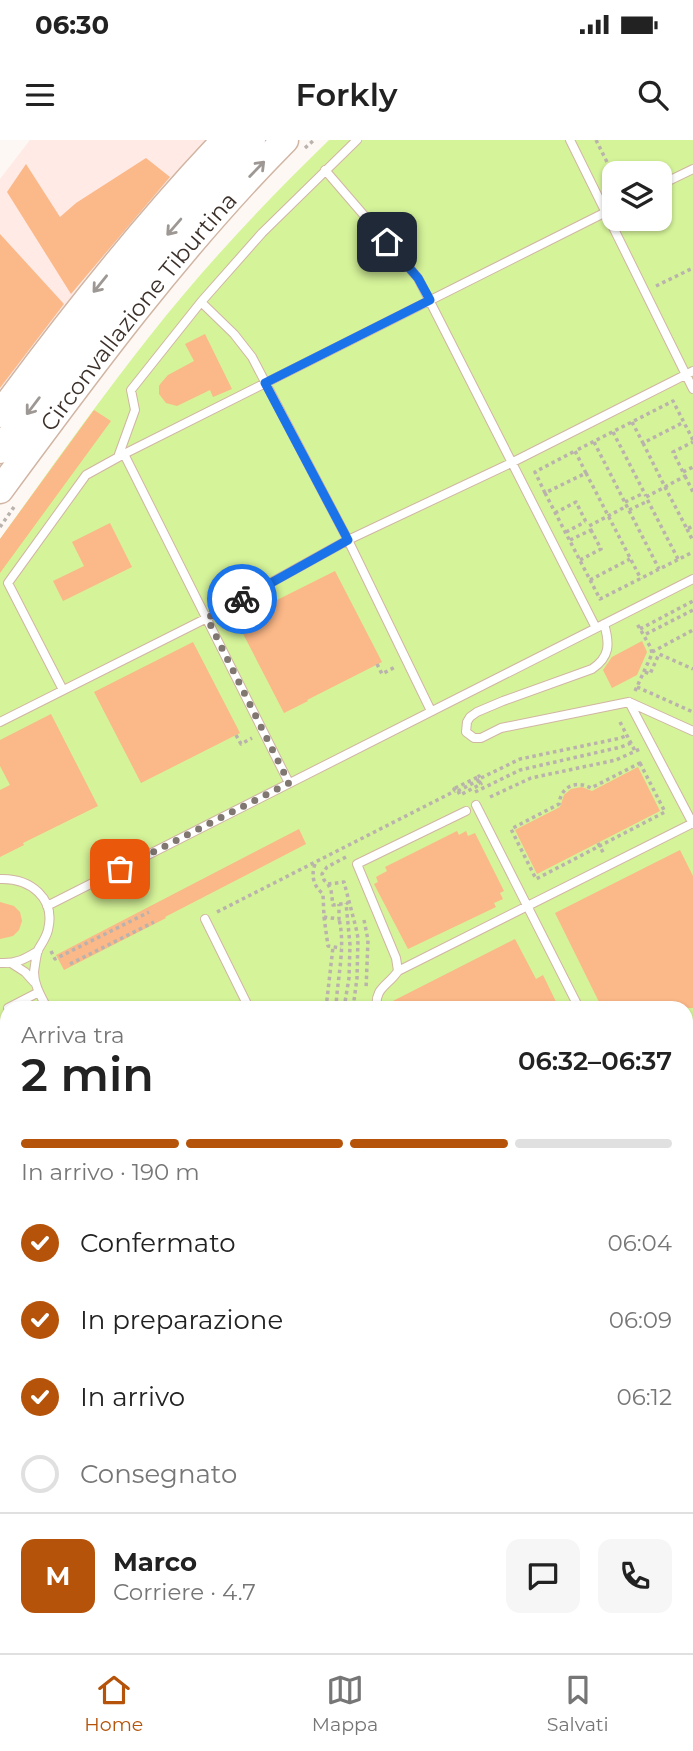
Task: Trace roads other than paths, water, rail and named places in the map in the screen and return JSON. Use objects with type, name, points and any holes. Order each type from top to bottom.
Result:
[{"type":"highway","name":"Circonvallazione Tiburtina","points":[[0,414],[155,218],[225,140]]},
{"type":"highway","name":"Circonvallazione Tiburtina","points":[[0,450],[121,291],[252,140]]},
{"type":"highway","name":"Circonvallazione Tiburtina","points":[[8,497],[61,406],[136,311],[238,189],[292,148]]},
{"type":"lane","points":[[289,783],[207,618],[121,456],[135,410],[131,390],[201,302],[262,233],[357,140]]},
{"type":"lane","points":[[570,140],[602,204]]},
{"type":"lane","points":[[672,179],[693,169]]},
{"type":"lane","points":[[325,170],[418,278],[511,463],[609,641],[607,652],[600,664],[477,712],[467,722],[466,732],[474,738],[481,738],[501,728],[629,702],[693,731]]},
{"type":"lane","points":[[64,690],[8,583],[86,475],[602,214]]},
{"type":"lane","points":[[615,231],[690,373],[693,388]]},
{"type":"lane","points":[[201,302],[234,334],[252,357],[348,540],[431,711]]},
{"type":"lane","points":[[0,722],[207,618],[348,540],[511,463],[690,373]]},
{"type":"lane","points":[[47,906],[693,579]]},
{"type":"lane","points":[[376,1001],[380,990],[392,981],[398,971],[693,824],[629,702]]},
{"type":"lane","points":[[477,805],[575,1001]]},
{"type":"lane","points":[[398,971],[396,957],[357,864],[466,811]]},
{"type":"lane","points":[[0,879],[23,881],[41,895],[47,906],[49,929],[38,951],[34,982]]},
{"type":"lane","points":[[205,919],[246,1001]]},
{"type":"lane","points":[[0,963],[25,959],[38,951]]},
{"type":"lane","points":[[11,963],[34,982],[44,1001]]},
{"type":"lane","points":[[21,1001],[39,992]]}]
